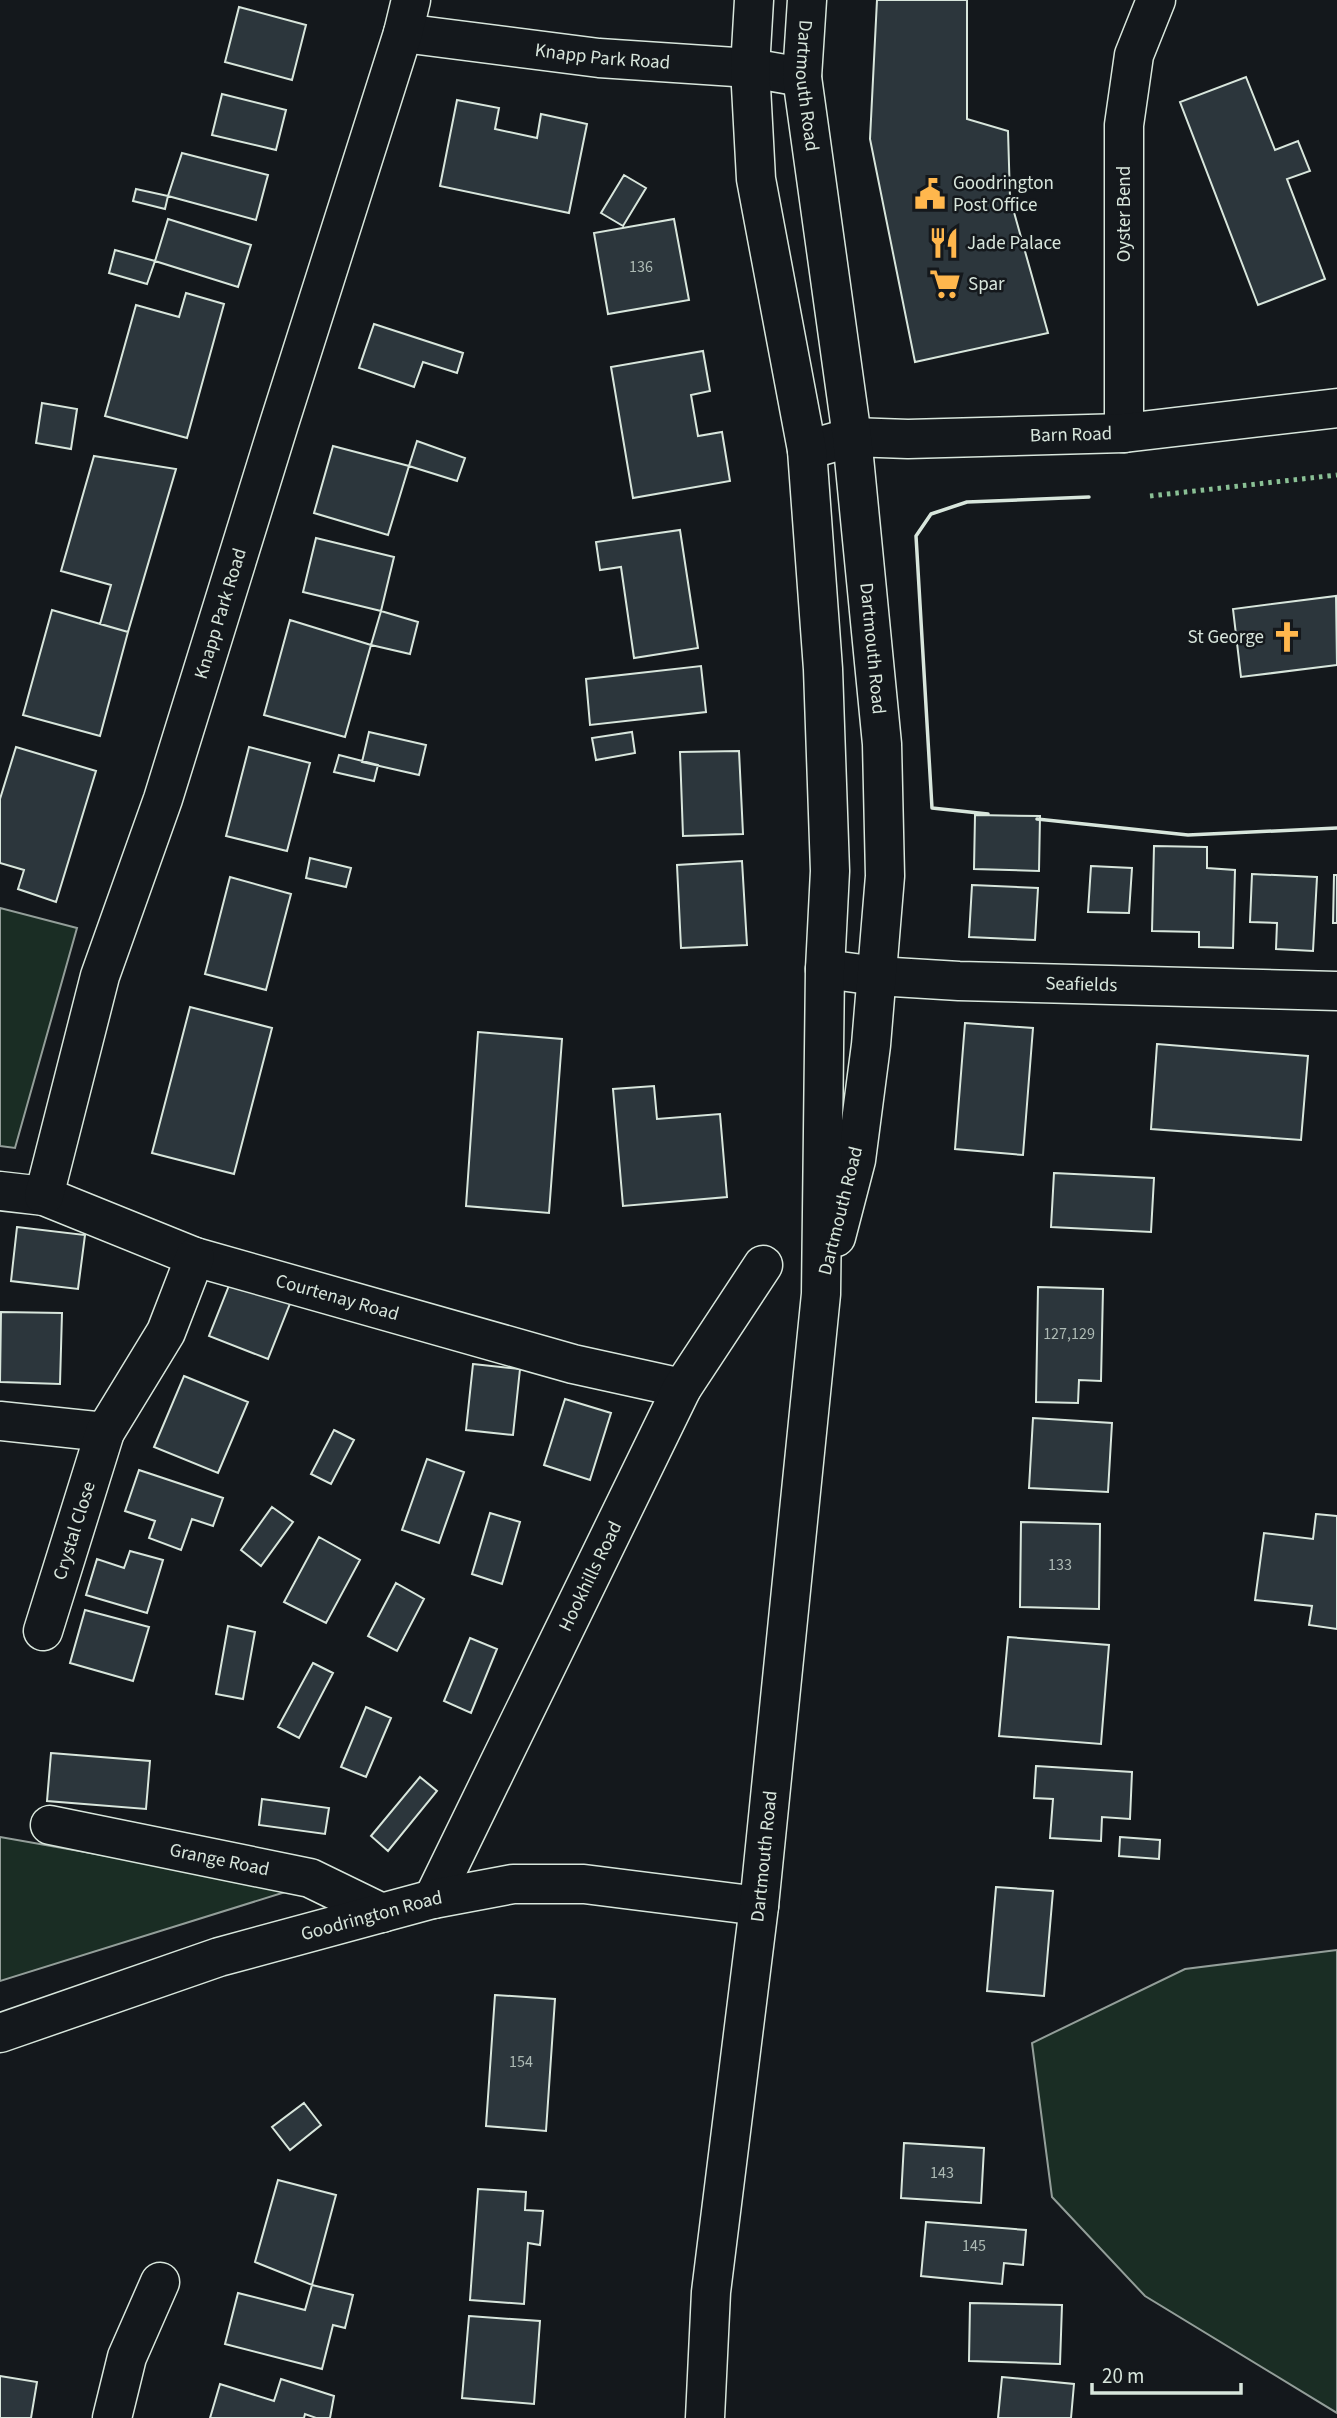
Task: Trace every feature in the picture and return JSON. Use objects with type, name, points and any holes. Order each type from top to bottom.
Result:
[{"type":"street","name":"Dartmouth Road","points":[[705,2418],[712,2292],[759,1906],[821,1294],[825,969],[830,871],[824,696],[807,450],[757,179],[750,68],[754,0]]},
{"type":"street","name":"Dartmouth Road","points":[[807,0],[802,77],[852,437],[882,744],[885,876],[871,1045],[856,1160],[821,1294]]},
{"type":"street","name":"Oyster Bend","points":[[1124,433],[1124,125],[1135,55],[1156,0]]},
{"type":"street","name":"Knapp Park Road","points":[[44,1196],[100,976],[163,799],[407,17],[599,58],[750,68],[802,77]]},
{"type":"street","name":"Barn Road","points":[[807,450],[852,437],[908,439],[1124,433],[1337,408]]},
{"type":"street","name":"Seafields","points":[[825,969],[877,976],[959,981],[1337,990]]},
{"type":"street","name":"Courtenay Road","points":[[0,1191],[44,1196],[195,1257],[573,1364],[682,1388]]},
{"type":"street","name":"Crystal Close","points":[[43,1631],[105,1432],[166,1332],[195,1257]]},
{"type":"street","name":"Hookhills Road","points":[[433,1899],[682,1388],[763,1265]]},
{"type":"street","points":[[0,1421],[105,1432]]},
{"type":"street","name":"Grange Road","points":[[50,1825],[310,1878],[382,1913]]},
{"type":"street","name":"Goodrington Road","points":[[0,2033],[219,1957],[433,1899],[513,1884],[584,1884],[759,1906]]},
{"type":"street","points":[[112,2418],[127,2357],[160,2283]]},
{"type":"green space","points":[[0,908],[77,928],[15,1148],[0,1146]]},
{"type":"green space","points":[[0,1837],[295,1889],[0,1981]]},
{"type":"green space","points":[[1337,1950],[1337,2413],[1145,2296],[1052,2197],[1032,2043],[1185,1969]]},
{"type":"building","points":[[877,0],[967,0],[967,119],[1008,131],[1010,198],[1048,333],[915,362],[870,139]]},
{"type":"building","points":[[239,7],[306,25],[292,80],[225,62]]},
{"type":"building","points":[[1246,77],[1275,150],[1298,141],[1310,171],[1287,179],[1325,279],[1258,305],[1180,102]]},
{"type":"building","points":[[222,94],[286,110],[276,150],[212,135]]},
{"type":"building","points":[[457,100],[499,108],[495,129],[537,138],[541,114],[587,124],[569,213],[440,186]]},
{"type":"building","points":[[182,153],[268,175],[256,220],[168,196]]},
{"type":"building","points":[[624,175],[646,188],[623,226],[601,213]]},
{"type":"building","points":[[136,189],[168,196],[165,209],[133,201]]},
{"type":"building","points":[[168,219],[251,245],[238,287],[155,261]]},
{"type":"building","points":[[674,219],[689,300],[608,314],[594,233]]},
{"type":"building","points":[[115,250],[155,261],[147,284],[109,273]]},
{"type":"building","points":[[186,293],[224,304],[187,438],[105,416],[136,305],[179,317]]},
{"type":"building","points":[[374,324],[463,353],[457,373],[423,362],[414,387],[359,368]]},
{"type":"building","points":[[703,351],[710,391],[691,395],[698,436],[722,432],[730,481],[633,498],[611,367]]},
{"type":"building","points":[[42,403],[77,409],[71,449],[36,443]]},
{"type":"building","points":[[417,441],[465,458],[457,481],[409,466]]},
{"type":"building","points":[[333,446],[409,466],[388,535],[314,513]]},
{"type":"building","points":[[94,456],[176,469],[128,632],[100,624],[111,585],[61,571]]},
{"type":"building","points":[[680,530],[698,648],[634,658],[621,567],[600,570],[596,542]]},
{"type":"building","points":[[316,538],[394,557],[381,611],[303,592]]},
{"type":"building","name":"St George","points":[[1336,596],[1337,665],[1241,677],[1233,609]]},
{"type":"building","points":[[52,610],[128,632],[100,736],[23,715]]},
{"type":"building","points":[[381,611],[418,622],[410,654],[371,645]]},
{"type":"building","points":[[290,620],[371,645],[345,737],[264,715]]},
{"type":"building","points":[[701,666],[706,712],[590,725],[586,679]]},
{"type":"building","points":[[369,732],[426,745],[419,775],[362,762]]},
{"type":"building","points":[[632,732],[635,753],[596,760],[592,738]]},
{"type":"building","points":[[16,747],[96,771],[56,902],[18,889],[24,870],[0,863],[0,799]]},
{"type":"building","points":[[249,747],[310,763],[287,851],[226,836]]},
{"type":"building","points":[[739,751],[743,834],[683,836],[680,752]]},
{"type":"building","points":[[339,755],[378,765],[374,781],[334,772]]},
{"type":"building","points":[[975,815],[1040,816],[1039,871],[974,869]]},
{"type":"building","points":[[1154,846],[1207,847],[1207,868],[1235,870],[1233,948],[1199,947],[1199,932],[1152,931]]},
{"type":"building","points":[[310,858],[351,868],[346,887],[306,878]]},
{"type":"building","points":[[742,861],[747,945],[681,948],[677,865]]},
{"type":"building","points":[[1091,866],[1132,868],[1129,913],[1088,912]]},
{"type":"building","points":[[1252,874],[1317,877],[1313,951],[1276,949],[1277,923],[1250,922]]},
{"type":"building","points":[[1334,875],[1337,875],[1337,923],[1333,923]]},
{"type":"building","points":[[230,877],[291,894],[266,990],[205,974]]},
{"type":"building","points":[[972,885],[1038,888],[1035,940],[969,937]]},
{"type":"building","points":[[190,1007],[272,1028],[234,1174],[152,1153]]},
{"type":"building","points":[[965,1023],[1033,1028],[1023,1155],[955,1149]]},
{"type":"building","points":[[478,1032],[562,1039],[549,1213],[466,1206]]},
{"type":"building","points":[[1157,1044],[1308,1056],[1301,1140],[1151,1129]]},
{"type":"building","points":[[654,1086],[657,1119],[720,1114],[727,1197],[623,1206],[613,1089]]},
{"type":"building","points":[[1054,1173],[1154,1178],[1151,1232],[1051,1227]]},
{"type":"building","points":[[17,1227],[85,1235],[78,1289],[11,1281]]},
{"type":"building","points":[[234,1273],[293,1296],[268,1359],[209,1336]]},
{"type":"building","points":[[1038,1287],[1103,1289],[1101,1381],[1079,1380],[1078,1403],[1036,1402]]},
{"type":"building","points":[[1,1312],[62,1313],[60,1384],[0,1382]]},
{"type":"building","points":[[473,1364],[520,1369],[513,1435],[466,1430]]},
{"type":"building","points":[[184,1376],[248,1402],[218,1473],[154,1447]]},
{"type":"building","points":[[565,1399],[611,1413],[590,1480],[544,1465]]},
{"type":"building","points":[[1033,1418],[1112,1423],[1108,1492],[1029,1488]]},
{"type":"building","points":[[334,1430],[354,1440],[331,1484],[311,1474]]},
{"type":"building","points":[[427,1459],[464,1472],[439,1543],[402,1530]]},
{"type":"building","points":[[139,1470],[223,1498],[213,1526],[192,1519],[181,1550],[149,1538],[155,1521],[125,1511]]},
{"type":"building","points":[[272,1507],[293,1522],[261,1566],[241,1550]]},
{"type":"building","points":[[490,1513],[520,1522],[502,1584],[472,1574]]},
{"type":"building","points":[[1316,1514],[1337,1516],[1337,1629],[1309,1625],[1312,1606],[1255,1600],[1264,1533],[1313,1539]]},
{"type":"building","points":[[1021,1522],[1100,1524],[1099,1609],[1020,1607]]},
{"type":"building","points":[[319,1537],[360,1560],[326,1623],[284,1602]]},
{"type":"building","points":[[130,1551],[163,1560],[147,1613],[86,1595],[97,1559],[124,1568]]},
{"type":"building","points":[[396,1583],[424,1599],[397,1651],[368,1636]]},
{"type":"building","points":[[85,1610],[149,1627],[133,1681],[70,1663]]},
{"type":"building","points":[[228,1626],[255,1632],[243,1699],[216,1694]]},
{"type":"building","points":[[1008,1637],[1109,1645],[1101,1744],[999,1736]]},
{"type":"building","points":[[470,1638],[497,1649],[471,1713],[444,1701]]},
{"type":"building","points":[[313,1663],[333,1673],[299,1738],[278,1727]]},
{"type":"building","points":[[366,1707],[391,1718],[366,1777],[341,1767]]},
{"type":"building","points":[[51,1753],[150,1761],[146,1809],[47,1801]]},
{"type":"building","points":[[1036,1766],[1132,1772],[1130,1819],[1102,1817],[1101,1841],[1050,1838],[1053,1799],[1034,1798]]},
{"type":"building","points":[[420,1777],[437,1791],[388,1851],[371,1836]]},
{"type":"building","points":[[262,1799],[329,1808],[325,1834],[259,1825]]},
{"type":"building","points":[[1120,1837],[1160,1840],[1159,1859],[1119,1856]]},
{"type":"building","points":[[996,1887],[1053,1891],[1044,1996],[987,1991]]},
{"type":"building","points":[[495,1995],[555,1999],[546,2131],[486,2126]]},
{"type":"building","points":[[304,2103],[321,2125],[290,2150],[272,2127]]},
{"type":"building","points":[[904,2143],[984,2148],[981,2203],[901,2198]]},
{"type":"building","points":[[278,2180],[336,2195],[312,2285],[255,2262]]},
{"type":"building","points":[[478,2189],[526,2192],[525,2210],[543,2211],[540,2245],[528,2243],[524,2304],[470,2300]]},
{"type":"building","points":[[926,2222],[1026,2230],[1023,2265],[1004,2263],[1002,2284],[921,2276]]},
{"type":"building","points":[[312,2285],[353,2295],[345,2328],[333,2325],[322,2369],[225,2344],[238,2293],[305,2310]]},
{"type":"building","points":[[970,2303],[1062,2305],[1060,2364],[969,2361]]},
{"type":"building","points":[[469,2316],[540,2321],[534,2404],[462,2398]]},
{"type":"building","points":[[0,2376],[37,2382],[31,2418],[0,2418]]},
{"type":"building","points":[[1002,2377],[1074,2384],[1071,2418],[998,2418]]},
{"type":"building","points":[[281,2379],[334,2396],[330,2418],[316,2418],[305,2414],[304,2418],[210,2418],[220,2384],[274,2401]]},
{"type":"hedge","points":[[1150,496],[1337,475]]},
{"type":"wall","points":[[988,814],[932,808],[916,536],[931,514],[967,502],[1089,497]]},
{"type":"wall","points":[[1037,819],[1188,835],[1337,828]]},
{"type":"place","name":"Goodrington Post Office","points":[[930,194]]},
{"type":"place","name":"Jade Palace","points":[[944,243]]},
{"type":"place","name":"Spar","points":[[945,284]]},
{"type":"place","name":"St George","points":[[1287,637]]}]
